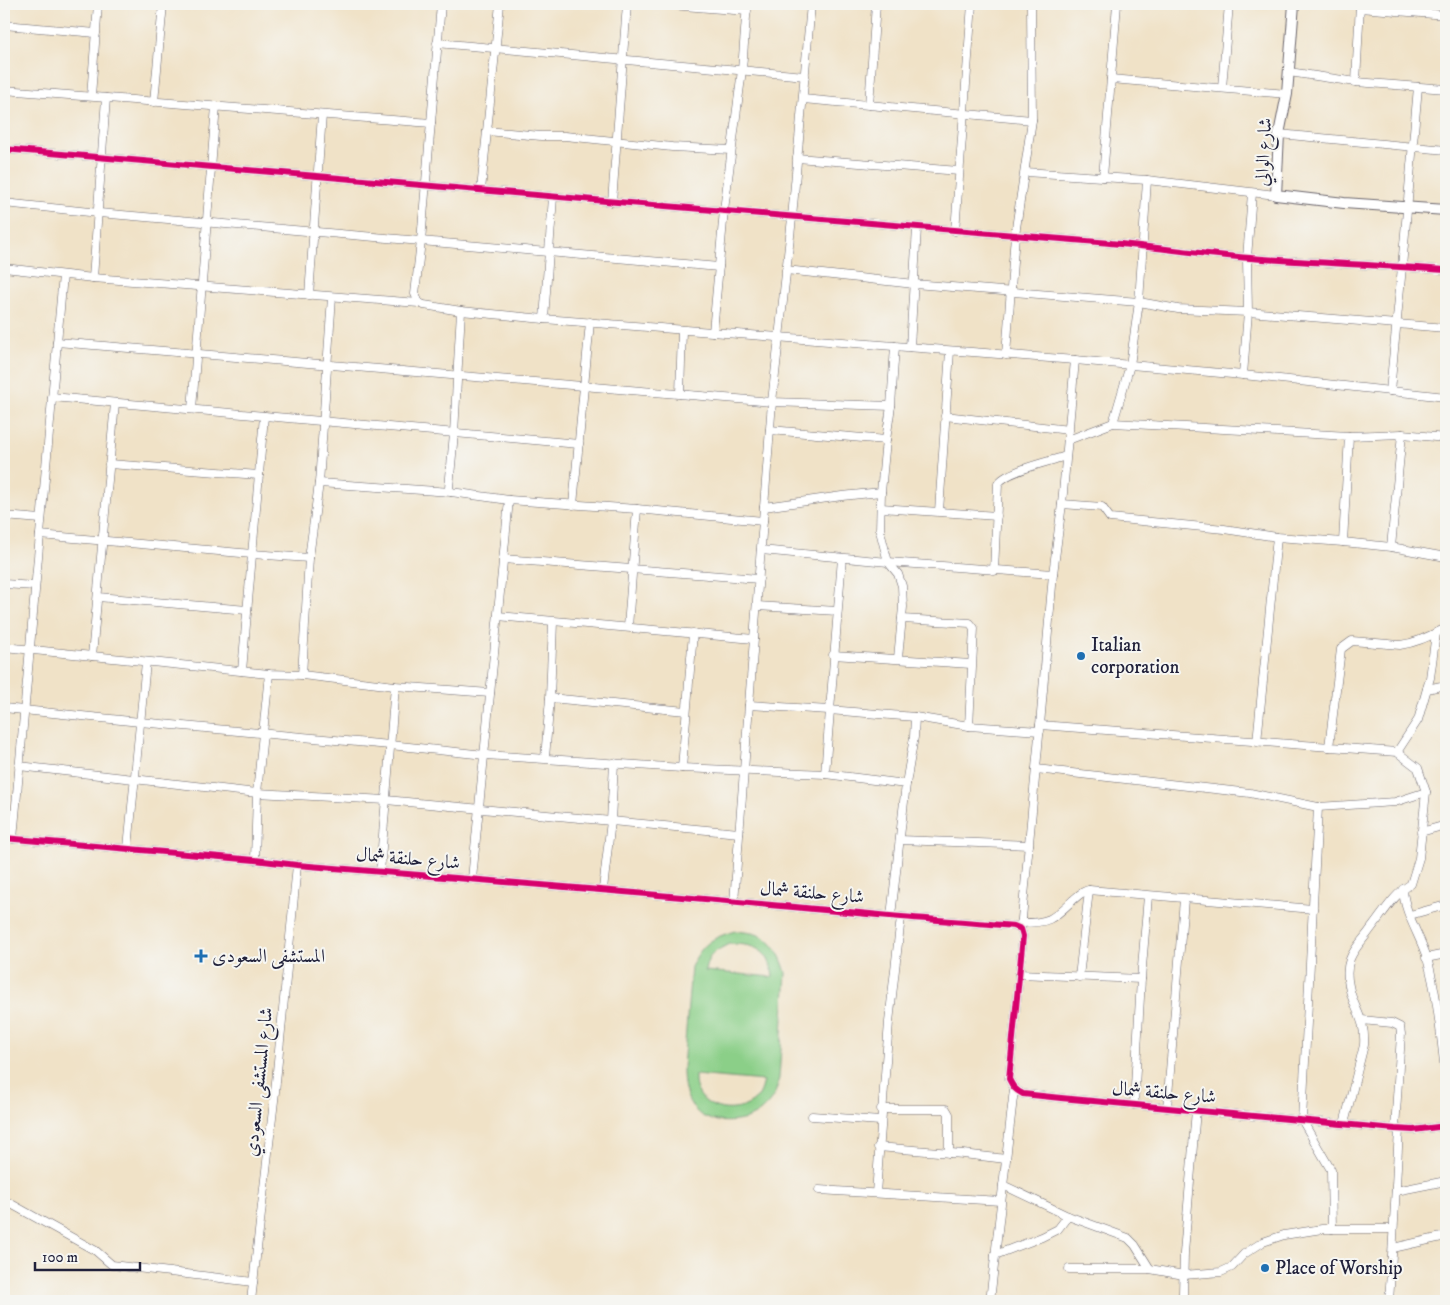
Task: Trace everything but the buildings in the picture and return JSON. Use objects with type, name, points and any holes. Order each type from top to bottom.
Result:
[{"type":"main road","name":"شارع الوالي","points":[[1294,4],[1287,94],[1279,134],[1276,195],[1344,203],[1446,210]]},
{"type":"street","points":[[91,96],[98,4]]},
{"type":"street","points":[[154,102],[162,4]]},
{"type":"street","points":[[419,303],[415,294],[426,186],[440,4]]},
{"type":"street","points":[[481,190],[500,4]]},
{"type":"street","points":[[612,202],[627,4]]},
{"type":"street","points":[[658,4],[747,8],[742,70],[724,210],[713,332]]},
{"type":"street","points":[[734,902],[772,402],[792,218],[811,4]]},
{"type":"street","points":[[869,104],[876,4]]},
{"type":"street","points":[[955,231],[972,4]]},
{"type":"street","points":[[1006,355],[1015,236],[1032,120],[1031,4]]},
{"type":"street","points":[[1103,177],[1117,4]]},
{"type":"street","points":[[1222,88],[1230,4]]},
{"type":"street","points":[[1356,82],[1360,6],[1446,15]]},
{"type":"street","points":[[4,26],[96,33]]},
{"type":"street","points":[[437,43],[805,76]]},
{"type":"street","points":[[1289,72],[1356,82],[1446,89]]},
{"type":"street","points":[[1111,79],[1287,94]]},
{"type":"street","points":[[1390,391],[1418,87]]},
{"type":"street","points":[[4,90],[431,123]]},
{"type":"street","points":[[93,278],[106,98]]},
{"type":"street","points":[[803,99],[1032,120]]},
{"type":"street","points":[[192,410],[216,106]]},
{"type":"street","points":[[309,295],[322,115]]},
{"type":"street","points":[[487,130],[672,147],[731,150]]},
{"type":"street","points":[[1279,134],[1446,150]]},
{"type":"street","points":[[4,149],[724,210],[792,218],[1143,246],[1247,258],[1446,270]]},
{"type":"street","points":[[797,158],[959,172]]},
{"type":"street","points":[[1025,172],[1147,180],[1276,195]]},
{"type":"street","points":[[1113,423],[1130,365],[1139,302],[1147,180]]},
{"type":"street","points":[[1243,375],[1248,312],[1247,258],[1252,193]]},
{"type":"street","points":[[544,319],[554,197]]},
{"type":"street","points":[[4,203],[719,267]]},
{"type":"street","points":[[910,347],[917,228]]},
{"type":"street","points":[[4,268],[93,278],[419,303],[461,311],[544,319],[1076,360],[1243,375],[1446,397]]},
{"type":"street","points":[[786,270],[914,284],[1139,302],[1178,309],[1248,312],[1446,328]]},
{"type":"street","points":[[13,839],[63,275]]},
{"type":"street","points":[[302,676],[309,558],[319,483],[332,297]]},
{"type":"street","points":[[451,492],[448,484],[454,433],[461,311]]},
{"type":"street","points":[[573,505],[590,322]]},
{"type":"street","points":[[680,394],[682,330]]},
{"type":"street","points":[[57,342],[772,402],[891,406]]},
{"type":"street","points":[[895,346],[891,406],[881,492],[880,531],[888,562],[898,574],[902,586],[902,619],[898,658]]},
{"type":"street","points":[[939,511],[950,350]]},
{"type":"street","points":[[990,1301],[1014,1089],[1009,1075],[1023,936],[1021,926],[1053,574],[1076,360]]},
{"type":"street","points":[[52,397],[580,444]]},
{"type":"street","points":[[92,656],[115,403]]},
{"type":"street","points":[[242,671],[264,416]]},
{"type":"street","points":[[945,416],[1069,430]]},
{"type":"street","points":[[1068,440],[1113,423],[1349,436],[1402,434],[1446,438]]},
{"type":"street","points":[[770,430],[886,440]]},
{"type":"street","points":[[1391,547],[1402,434]]},
{"type":"street","points":[[1343,542],[1349,436]]},
{"type":"street","points":[[994,571],[998,484],[1001,479],[1012,473],[1066,456]]},
{"type":"street","points":[[109,464],[259,475]]},
{"type":"street","points":[[319,483],[451,492],[509,500],[637,508],[763,521]]},
{"type":"street","points":[[764,507],[881,492]]},
{"type":"street","points":[[472,879],[509,500]]},
{"type":"street","points":[[1062,504],[1102,507],[1110,518],[1391,547],[1446,557]]},
{"type":"street","points":[[628,627],[637,508]]},
{"type":"street","points":[[881,508],[997,516]]},
{"type":"street","points":[[4,516],[41,519]]},
{"type":"street","points":[[40,535],[309,558]]},
{"type":"street","points":[[1257,742],[1277,536]]},
{"type":"street","points":[[761,550],[994,571],[1053,574]]},
{"type":"street","points":[[825,774],[842,558]]},
{"type":"street","points":[[503,559],[759,580]]},
{"type":"street","points":[[4,584],[35,586]]},
{"type":"street","points":[[98,597],[248,610]]},
{"type":"street","points":[[757,606],[837,611]]},
{"type":"street","points":[[498,616],[754,639]]},
{"type":"street","points":[[902,619],[970,623],[974,628],[971,664],[970,726]]},
{"type":"street","points":[[545,758],[553,622]]},
{"type":"street","points":[[1329,747],[1341,649],[1352,641],[1400,645],[1415,642],[1446,628]]},
{"type":"street","points":[[682,768],[693,633]]},
{"type":"street","points":[[1398,752],[1418,720],[1430,678],[1436,633]]},
{"type":"street","points":[[4,648],[490,694]]},
{"type":"street","points":[[833,655],[971,664]]},
{"type":"street","points":[[128,848],[146,662]]},
{"type":"street","points":[[255,860],[257,793],[269,674]]},
{"type":"street","points":[[1427,689],[1446,684]]},
{"type":"street","points":[[380,872],[395,686]]},
{"type":"street","points":[[550,698],[686,711]]},
{"type":"street","points":[[749,705],[915,717],[970,726],[1040,728],[1398,752],[1418,768],[1426,792],[1418,858],[1411,884],[1403,889],[1387,907],[1350,958],[1347,972],[1349,987],[1365,1032],[1364,1045],[1344,1124]]},
{"type":"street","points":[[4,708],[485,755],[682,768],[825,774],[906,784]]},
{"type":"street","points":[[891,916],[915,717]]},
{"type":"street","points":[[603,890],[611,821],[614,763]]},
{"type":"street","points":[[19,766],[257,793],[386,800],[739,834]]},
{"type":"street","points":[[1036,769],[1250,793],[1318,807],[1395,802],[1426,792]]},
{"type":"street","points":[[1318,807],[1302,1120],[1331,1170],[1332,1229]]},
{"type":"street","points":[[1421,832],[1446,825]]},
{"type":"street","name":"شارع حلنقة شمال","points":[[4,838],[1014,926],[1049,920],[1082,892],[1089,890]]},
{"type":"street","points":[[900,840],[1029,845]]},
{"type":"street","name":"شارع المستشفى السعودي","points":[[251,1301],[275,1092],[297,865]]},
{"type":"street","points":[[1403,889],[1406,907],[1426,958],[1437,1012],[1446,1079]]},
{"type":"street","points":[[1079,977],[1089,890],[1313,909]]},
{"type":"street","points":[[1134,1105],[1148,896]]},
{"type":"street","points":[[1168,1108],[1184,898]]},
{"type":"street","points":[[1410,915],[1446,905]]},
{"type":"street","points":[[876,1194],[881,1109],[901,917]]},
{"type":"street","points":[[1426,958],[1446,954]]},
{"type":"street","points":[[1019,974],[1141,979]]},
{"type":"street","points":[[1437,1012],[1446,1010]]},
{"type":"street","points":[[1362,1020],[1392,1023],[1400,1028],[1401,1034],[1396,1191],[1389,1301]]},
{"type":"street","name":"شارع حلنقة شمال","points":[[1014,1089],[1023,1094],[1397,1129],[1413,1130],[1446,1126]]},
{"type":"street","points":[[881,1109],[946,1109],[949,1114],[949,1153]]},
{"type":"street","points":[[1181,1301],[1196,1110]]},
{"type":"street","points":[[812,1116],[880,1121]]},
{"type":"street","points":[[878,1148],[1006,1159]]},
{"type":"street","points":[[1396,1191],[1446,1181]]},
{"type":"street","points":[[1003,1185],[1068,1216],[1128,1238],[1135,1245],[1150,1269]]},
{"type":"street","points":[[819,1190],[1001,1201]]},
{"type":"street","points":[[4,1200],[96,1251],[112,1265],[253,1282]]},
{"type":"street","points":[[996,1255],[1058,1229],[1068,1216]]},
{"type":"street","points":[[1069,1269],[1150,1269],[1184,1275],[1221,1272],[1232,1267],[1244,1254],[1263,1242],[1284,1235],[1332,1229],[1393,1229]]},
{"type":"street","points":[[1393,1248],[1446,1236]]},
{"type":"green space","points":[[735,931],[756,934],[769,941],[777,951],[786,973],[779,1078],[776,1091],[758,1113],[738,1121],[722,1122],[701,1115],[692,1106],[684,1085],[683,1068],[691,967],[703,947],[713,939]],"holes":[[[729,944],[746,945],[759,950],[768,960],[773,977],[705,971],[712,954]],[[695,1075],[764,1081],[759,1095],[749,1104],[740,1108],[722,1109],[706,1102],[700,1095],[696,1086]]]},
{"type":"cycle path","points":[[4,149],[1098,242],[1250,258],[1446,270]]},
{"type":"cycle path","points":[[4,838],[1014,926],[1021,929],[1023,936],[1009,1079],[1014,1088],[1023,1094],[1395,1129],[1413,1130],[1446,1126]]},
{"type":"place","name":"Italian corporation","points":[[1081,656]]},
{"type":"place","name":"المستشفى السعودى","points":[[201,956]]},
{"type":"place","name":"Place of Worship","points":[[1265,1268]]}]
